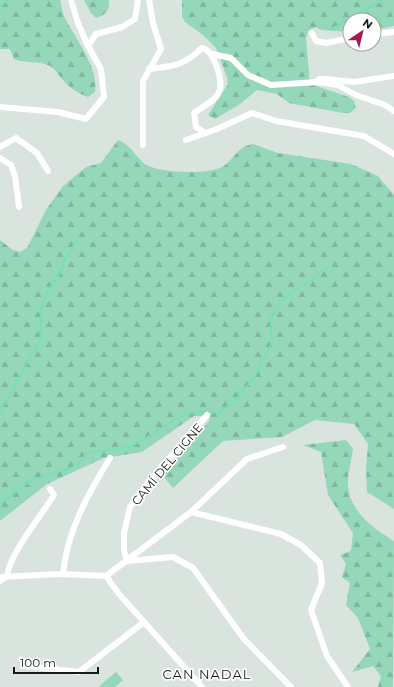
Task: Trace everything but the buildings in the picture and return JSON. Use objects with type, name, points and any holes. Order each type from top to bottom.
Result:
[{"type":"street","points":[[0,107],[58,112],[86,119],[104,98],[101,69],[88,46],[78,23],[71,0]]},
{"type":"street","points":[[88,46],[96,34],[122,27],[135,19],[138,0]]},
{"type":"street","points":[[143,145],[144,108],[141,94],[143,81],[161,49],[153,23],[149,0]]},
{"type":"street","points":[[382,33],[394,32]]},
{"type":"street","points":[[312,33],[316,41],[326,43],[342,40]]},
{"type":"street","points":[[149,69],[189,61],[202,48],[207,49],[212,54],[221,80],[219,92],[211,101],[194,113],[196,127],[205,134]]},
{"type":"street","points":[[212,54],[231,58],[248,75],[271,85],[318,82],[338,85],[356,96],[385,105],[394,111]]},
{"type":"street","points":[[318,82],[319,79],[354,82],[394,76]]},
{"type":"street","points":[[186,140],[205,134],[252,113],[276,121],[364,136],[394,154]]},
{"type":"street","points":[[0,147],[16,138],[37,153],[48,171]]},
{"type":"street","points":[[0,158],[11,165],[13,170],[19,207]]},
{"type":"street","name":"CAMÍ DEL CIGNE","points":[[127,561],[124,550],[124,533],[130,507],[150,480],[207,415]]},
{"type":"street","points":[[0,577],[63,574],[106,576],[191,512],[247,459],[283,447]]},
{"type":"street","points":[[63,574],[65,558],[85,500],[110,458]]},
{"type":"street","points":[[0,581],[7,576],[8,565],[54,495],[50,489]]},
{"type":"street","points":[[191,512],[281,534],[301,545],[320,563],[322,584],[311,610],[327,656],[348,687]]},
{"type":"street","points":[[127,561],[173,557],[193,568],[244,639],[291,687]]},
{"type":"street","points":[[106,576],[119,594],[202,687]]},
{"type":"street","points":[[26,666],[78,672],[144,622]]},
{"type":"green space","points":[[0,0],[60,0],[64,16],[86,54],[94,73],[95,92],[88,97],[85,96],[70,87],[50,66],[41,63],[14,59],[10,49],[0,49]]},
{"type":"green space","points":[[84,0],[109,0],[109,7],[105,14],[96,18],[91,13]]},
{"type":"green space","points":[[182,0],[394,0],[394,26],[382,28],[382,12],[342,12],[342,31],[322,30],[315,27],[308,31],[306,38],[310,84],[349,97],[354,101],[356,108],[350,113],[289,103],[277,94],[257,90],[240,104],[215,119],[208,115],[228,84],[227,77],[216,48],[203,35],[185,22],[182,16]]},
{"type":"green space","points":[[118,140],[126,144],[145,164],[159,169],[180,172],[201,172],[217,169],[227,164],[237,152],[253,144],[278,153],[351,164],[378,176],[394,195],[394,509],[367,492],[366,469],[368,444],[354,424],[315,420],[282,437],[223,441],[173,488],[162,475],[209,421],[210,416],[194,416],[142,452],[104,458],[47,484],[0,521],[0,240],[13,250],[20,252],[27,248],[46,210],[63,186],[86,167],[101,163]]},
{"type":"green space","points":[[346,440],[353,449],[348,486],[353,504],[364,519],[394,541],[393,687],[378,687],[381,676],[373,666],[352,672],[370,649],[358,618],[346,605],[350,583],[342,577],[346,564],[340,555],[351,551],[353,533],[328,495],[321,452],[303,445]]},
{"type":"green space","points":[[116,672],[123,680],[115,687],[99,687],[99,686]]},
{"type":"waterway","points":[[0,7],[8,0]]},
{"type":"waterway","points":[[331,29],[383,0]]},
{"type":"waterway","points":[[0,412],[40,340],[41,307],[48,291],[60,273],[65,259],[78,239]]},
{"type":"waterway","points":[[0,504],[32,480],[76,466],[88,452],[126,448],[180,417],[203,412],[217,413],[230,405],[253,380],[272,342],[270,319],[282,300],[327,268]]},
{"type":"district","name":"CAN NADAL","points":[[207,674]]}]
